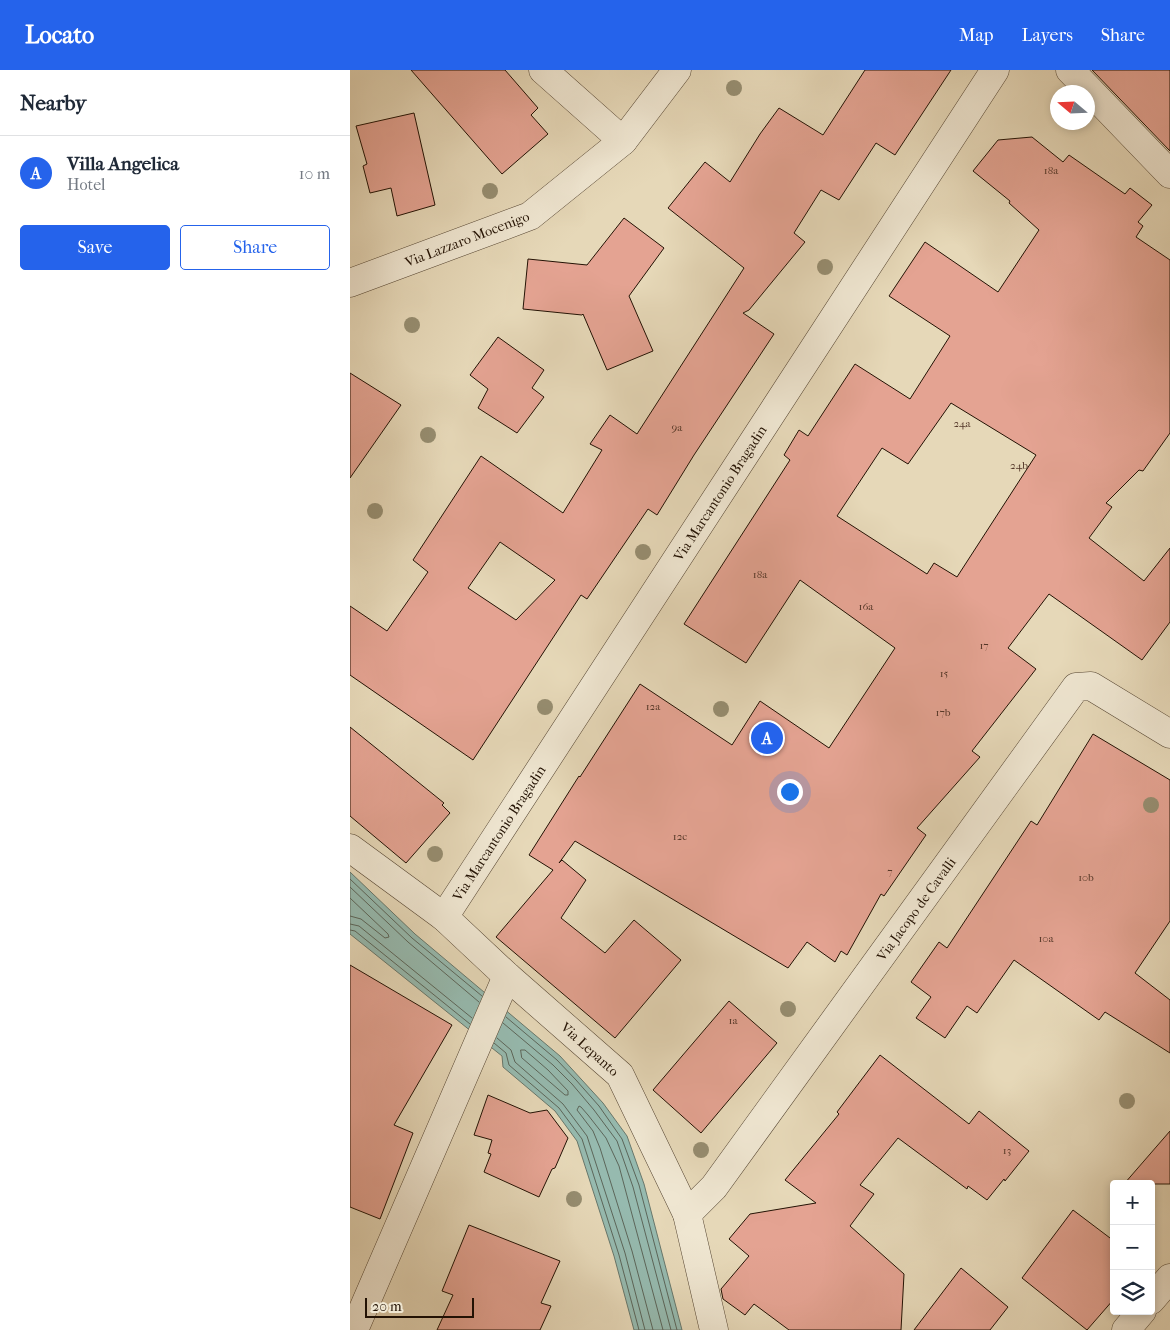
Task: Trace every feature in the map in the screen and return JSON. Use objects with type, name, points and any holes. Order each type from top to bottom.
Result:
[{"type":"street","points":[[543,70],[623,141]]},
{"type":"street","name":"Via Lazzaro Mocenigo","points":[[350,284],[530,216],[623,141],[677,70]]},
{"type":"street","name":"Via Marcantonio Bragadin","points":[[444,917],[995,70]]},
{"type":"street","points":[[1070,70],[1170,174]]},
{"type":"street","name":"Via Jacopo de Cavalli","points":[[687,1214],[714,1187],[1076,687],[1091,686],[1170,734]]},
{"type":"street","name":"Via Lepanto","points":[[351,850],[444,917],[502,987],[620,1075],[687,1214],[714,1330]]},
{"type":"street","points":[[354,1330],[502,987]]},
{"type":"street","points":[[1155,1295],[1170,1278]]},
{"type":"street","points":[[1126,1330],[1139,1315]]},
{"type":"water","points":[[350,872],[415,934],[560,1056],[603,1103],[627,1136],[644,1184],[682,1330],[634,1330],[614,1256],[577,1141],[555,1111],[503,1067],[502,1056],[350,934]]},
{"type":"building","points":[[411,70],[505,70],[538,108],[531,115],[548,134],[502,174]]},
{"type":"building","points":[[865,70],[951,70],[895,155],[876,143],[839,200],[821,190],[794,233],[805,242],[749,310],[743,313],[774,334],[657,515],[648,509],[587,599],[581,595],[473,760],[350,675],[350,606],[387,631],[428,572],[413,560],[481,456],[563,513],[602,450],[590,444],[610,415],[637,434],[744,268],[668,208],[705,162],[730,182],[779,108],[823,135]],"holes":[[[500,542],[555,580],[516,620],[468,588]]]},
{"type":"building","points":[[1092,70],[1170,70],[1170,151]]},
{"type":"building","points":[[414,113],[435,205],[397,216],[391,188],[370,193],[363,166],[367,164],[356,126]]},
{"type":"building","points":[[1032,137],[1063,162],[1069,155],[1125,194],[1130,188],[1152,205],[1138,222],[1143,226],[1136,237],[1170,260],[1170,433],[1143,471],[1139,470],[1106,503],[1112,507],[1089,538],[1144,581],[1170,548],[1170,622],[1142,660],[1049,594],[1008,648],[1036,669],[972,751],[980,757],[917,828],[926,835],[884,896],[881,894],[847,955],[841,951],[835,962],[807,942],[788,968],[575,841],[559,863],[562,860],[586,880],[561,918],[605,953],[634,920],[681,960],[615,1038],[496,937],[553,870],[529,855],[640,684],[732,745],[760,701],[829,748],[895,648],[800,580],[746,663],[684,624],[790,460],[784,455],[799,430],[808,436],[855,364],[910,399],[950,336],[889,296],[925,242],[998,292],[1039,230],[1009,203],[1010,201],[973,171],[998,140]],"holes":[[[951,403],[1036,455],[957,577],[934,563],[927,574],[837,516],[882,448],[908,464]]]},
{"type":"building","points":[[624,218],[664,248],[629,296],[653,351],[607,370],[583,314],[523,309],[528,259],[587,265]]},
{"type":"building","points":[[498,337],[544,370],[532,388],[544,397],[517,433],[478,408],[488,389],[470,375]]},
{"type":"building","points":[[350,373],[401,405],[350,478]]},
{"type":"building","points":[[350,727],[444,803],[442,805],[450,813],[406,863],[350,816]]},
{"type":"building","points":[[1093,734],[1170,780],[1170,921],[1135,973],[1170,1000],[1170,1053],[1105,1012],[1099,1020],[1014,960],[977,1013],[967,1006],[945,1038],[916,1018],[931,997],[911,982],[939,942],[947,948],[1031,821],[1037,825]]},
{"type":"building","points":[[350,965],[452,1025],[394,1125],[413,1133],[380,1219],[350,1207]]},
{"type":"building","points":[[729,1001],[777,1043],[701,1133],[653,1090]]},
{"type":"building","points":[[880,1055],[969,1124],[979,1111],[1029,1151],[987,1200],[968,1186],[967,1189],[898,1138],[860,1185],[874,1194],[850,1226],[904,1274],[901,1330],[789,1330],[754,1304],[745,1315],[723,1299],[721,1289],[749,1256],[729,1239],[750,1214],[816,1203],[785,1180],[839,1114],[837,1112]]},
{"type":"building","points":[[488,1095],[530,1113],[547,1110],[568,1138],[555,1168],[552,1169],[539,1197],[484,1172],[491,1154],[488,1153],[492,1140],[474,1135]]},
{"type":"building","points":[[1170,1131],[1170,1184],[1155,1184],[1155,1180],[1127,1180]]},
{"type":"building","points":[[1073,1210],[1110,1238],[1110,1304],[1087,1330],[1022,1278]]},
{"type":"building","points":[[469,1225],[560,1261],[541,1303],[551,1306],[540,1330],[437,1330],[453,1295],[442,1291]]},
{"type":"building","points":[[961,1268],[1008,1307],[990,1330],[914,1330]]},
{"type":"place","name":"Villa Angelica","points":[[767,738]]}]
